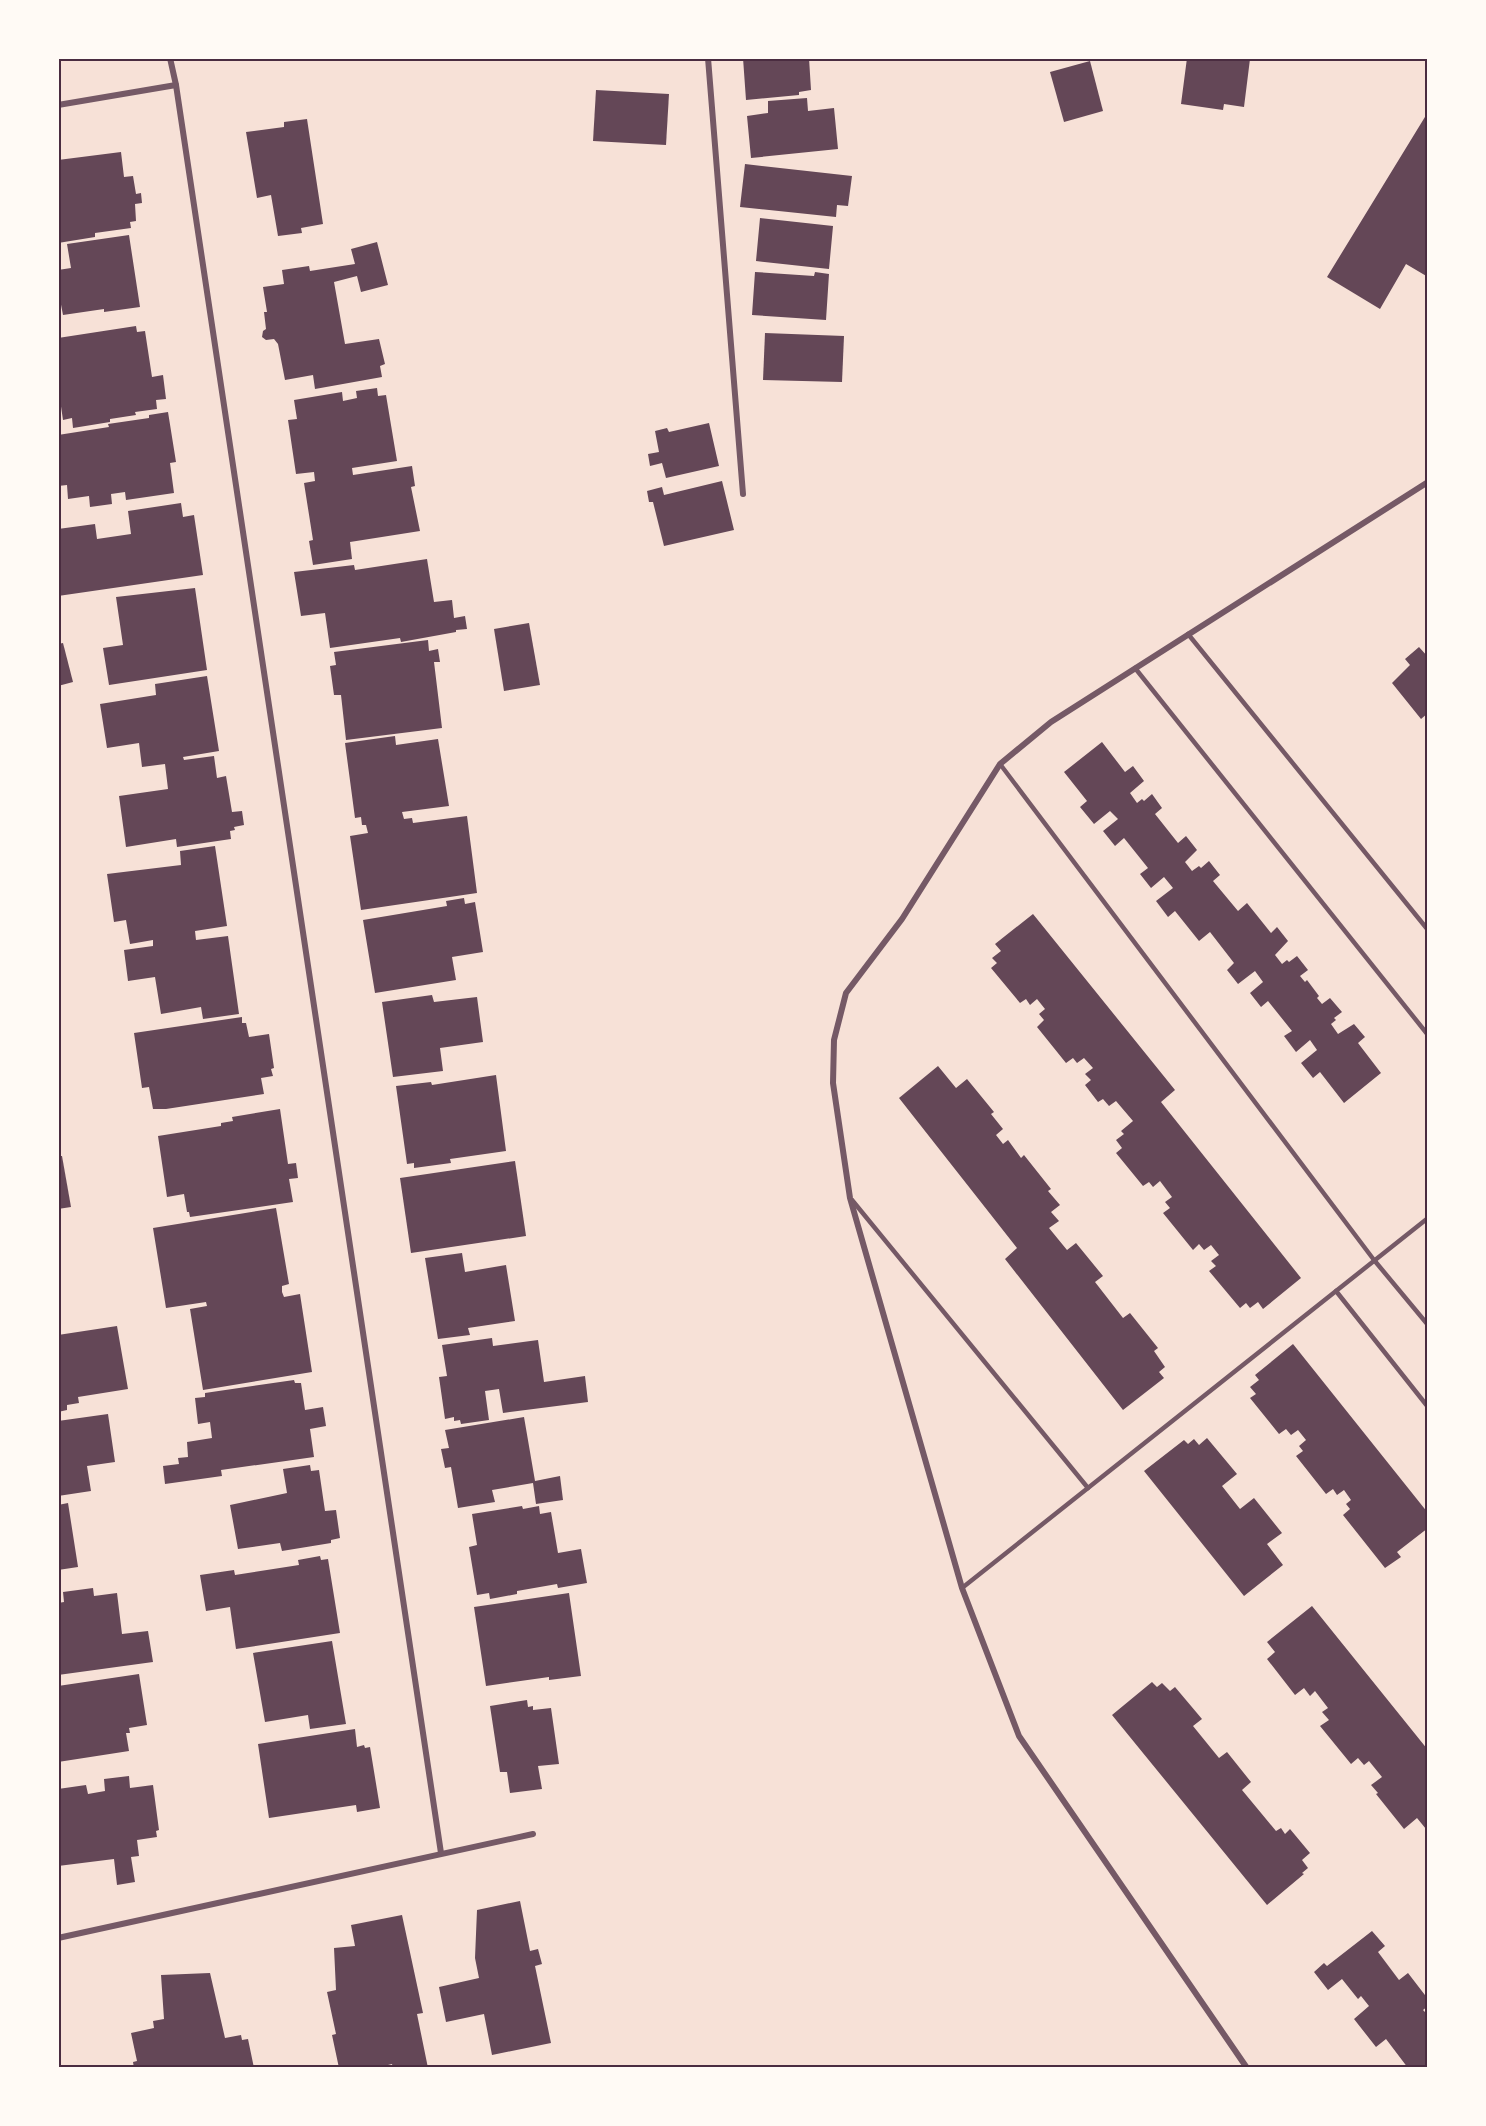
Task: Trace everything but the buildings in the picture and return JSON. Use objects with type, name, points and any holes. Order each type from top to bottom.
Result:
[{"type":"street","points":[[170,58],[176,85],[441,1853]]},
{"type":"street","points":[[708,58],[743,494]]},
{"type":"street","points":[[58,105],[176,85]]},
{"type":"street","points":[[1247,2067],[1019,1736],[962,1588],[850,1198],[833,1083],[834,1041],[846,993],[902,918],[1000,764],[1051,722],[1428,482]]},
{"type":"street","points":[[58,1938],[533,1834]]},
{"type":"lane","points":[[1188,634],[1428,930]]},
{"type":"lane","points":[[1135,668],[1428,1035]]},
{"type":"lane","points":[[1000,764],[1374,1260],[1428,1325]]},
{"type":"lane","points":[[850,1198],[1088,1488]]},
{"type":"lane","points":[[962,1588],[1428,1218]]},
{"type":"lane","points":[[1336,1291],[1428,1407]]}]
